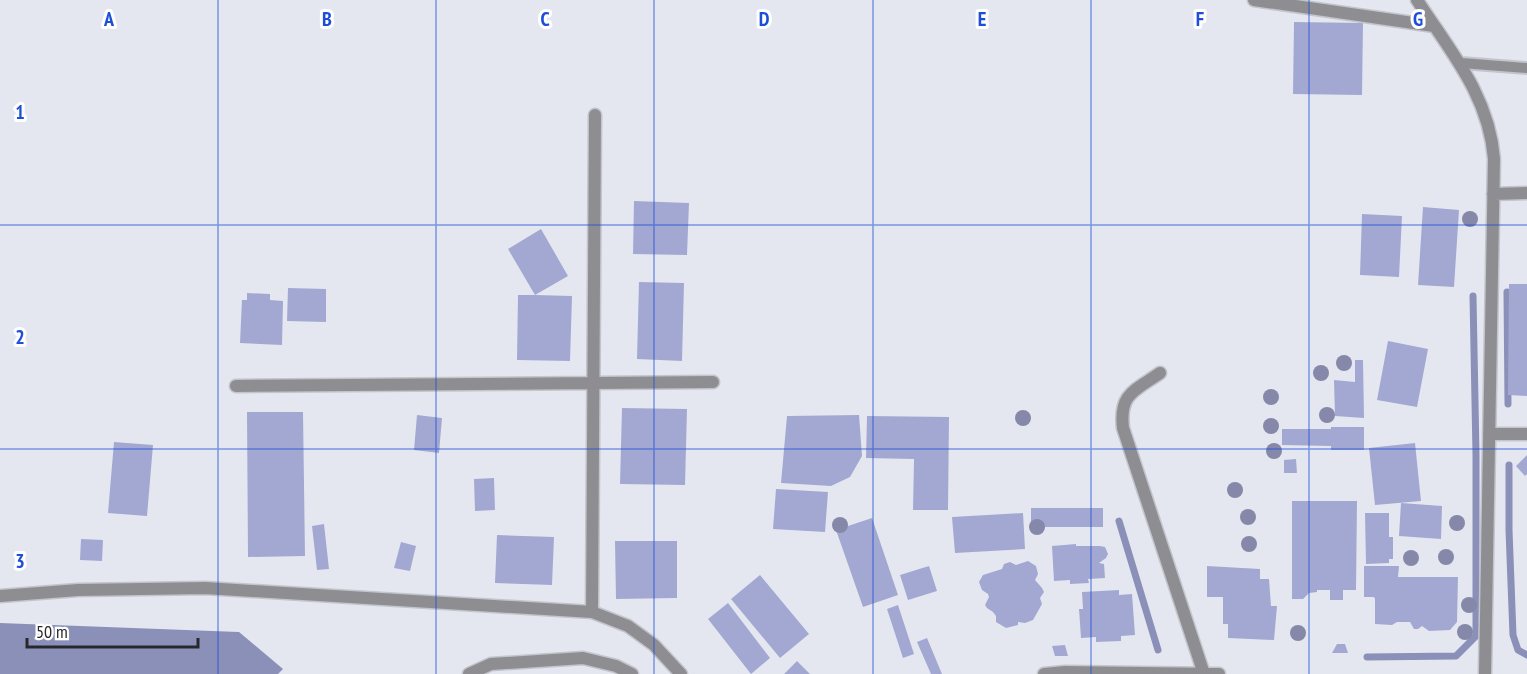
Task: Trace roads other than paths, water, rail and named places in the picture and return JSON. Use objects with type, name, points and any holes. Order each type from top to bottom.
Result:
[{"type":"street","points":[[1254,0],[1434,26]]},
{"type":"street","points":[[1417,0],[1461,63],[1486,116],[1492,137],[1485,674]]},
{"type":"street","points":[[592,612],[595,115]]},
{"type":"street","points":[[1493,194],[1527,193]]},
{"type":"street","points":[[1160,373],[1126,397],[1121,412],[1123,428],[1204,674]]},
{"type":"street","points":[[236,386],[713,382]]},
{"type":"street","points":[[1489,434],[1527,434]]},
{"type":"street","points":[[0,596],[78,590],[205,588],[592,612],[628,626],[654,645],[681,674]]},
{"type":"street","points":[[469,674],[491,664],[583,658],[616,666],[632,674]]},
{"type":"street","points":[[1044,674],[1219,674]]},
{"type":"lane","points":[[1461,63],[1527,68]]},
{"type":"water","points":[[0,623],[239,632],[283,669],[278,674],[0,674]]},
{"type":"waterway","points":[[1507,292],[1508,404]]},
{"type":"waterway","points":[[1367,657],[1456,656],[1476,636],[1473,296]]},
{"type":"waterway","points":[[1509,465],[1513,635],[1518,650],[1527,655]]},
{"type":"waterway","points":[[1119,521],[1158,650]]}]
